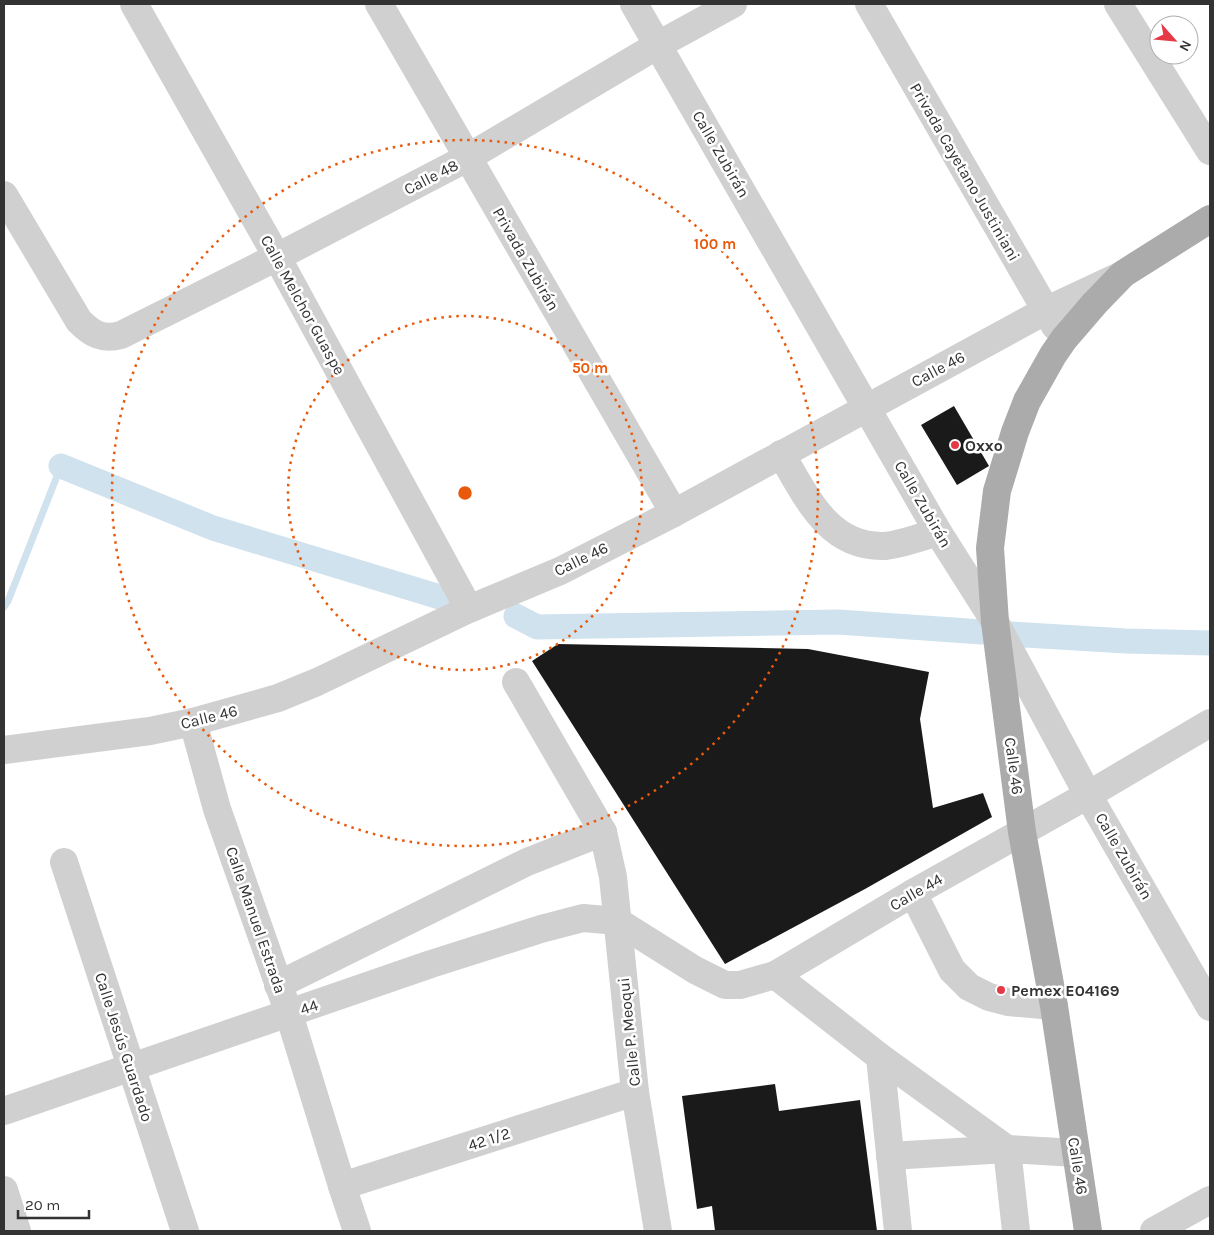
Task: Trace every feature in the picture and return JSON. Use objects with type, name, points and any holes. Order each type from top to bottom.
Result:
[{"type":"main road","name":"Calle 46","points":[[1088,1231],[1054,1006],[1022,832],[994,622],[990,548],[997,491],[1015,432],[1027,401],[1064,339],[1123,274],[1210,219]]},
{"type":"street","name":"Calle Melchor Guaspe","points":[[134,4],[277,257],[469,609]]},
{"type":"street","name":"Privada Zubirán","points":[[379,4],[674,512]]},
{"type":"street","name":"Calle Zubirán","points":[[634,4],[938,532],[994,622],[1088,795],[1210,1007]]},
{"type":"street","name":"Calle 48","points":[[4,195],[78,321],[93,334],[111,338],[121,335],[277,257],[467,158],[658,45],[734,4]]},
{"type":"street","name":"Privada Cayetano Justiniani","points":[[868,4],[1045,311],[1064,339]]},
{"type":"street","points":[[1118,4],[1210,151]]},
{"type":"street","name":"Calle 46","points":[[4,750],[150,731],[243,709],[294,692],[469,609],[560,571],[674,512],[1045,311],[1123,274]]},
{"type":"street","points":[[781,454],[818,515],[839,535],[850,540],[883,546],[938,532]]},
{"type":"street","name":"Calle P. Meoqui","points":[[516,682],[603,832],[613,877],[636,1092],[658,1231]]},
{"type":"street","name":"Calle Manuel Estrada","points":[[192,722],[217,809],[289,1014],[357,1231]]},
{"type":"street","name":"Calle 44","points":[[617,921],[695,970],[724,985],[740,985],[775,975],[912,893],[1088,795],[1210,723]]},
{"type":"street","points":[[278,985],[527,862],[603,832]]},
{"type":"street","name":"Calle Jesús Guardado","points":[[64,862],[185,1231]]},
{"type":"street","points":[[912,893],[952,970],[969,987],[989,997],[1008,1002],[1054,1006]]},
{"type":"street","name":"44","points":[[4,1111],[431,964],[541,929],[583,918],[617,921]]},
{"type":"street","points":[[775,975],[880,1057],[1007,1149],[1016,1231]]},
{"type":"street","points":[[880,1057],[898,1231]]},
{"type":"street","name":"42 1/2","points":[[342,1186],[636,1092]]},
{"type":"street","points":[[890,1156],[1007,1149],[1076,1153]]},
{"type":"street","points":[[4,1190],[18,1231]]},
{"type":"street","points":[[1154,1231],[1210,1200]]},
{"type":"building","name":"Oxxo","points":[[954,406],[989,466],[957,485],[921,425]]},
{"type":"building","points":[[558,644],[808,649],[929,672],[920,719],[933,808],[983,793],[992,817],[865,889],[725,964],[532,661]]},
{"type":"building","points":[[775,1084],[779,1111],[860,1100],[877,1231],[715,1231],[712,1206],[697,1209],[682,1096]]},
{"type":"waterway","points":[[4,607],[61,466]]},
{"type":"waterway","points":[[61,466],[213,528],[443,598]]},
{"type":"waterway","points":[[516,616],[537,627],[838,622],[982,632]]},
{"type":"waterway","points":[[1010,634],[1126,641],[1210,643]]},
{"type":"place","name":"Oxxo","points":[[955,445]]},
{"type":"place","name":"Pemex E04169","points":[[1001,990]]}]
